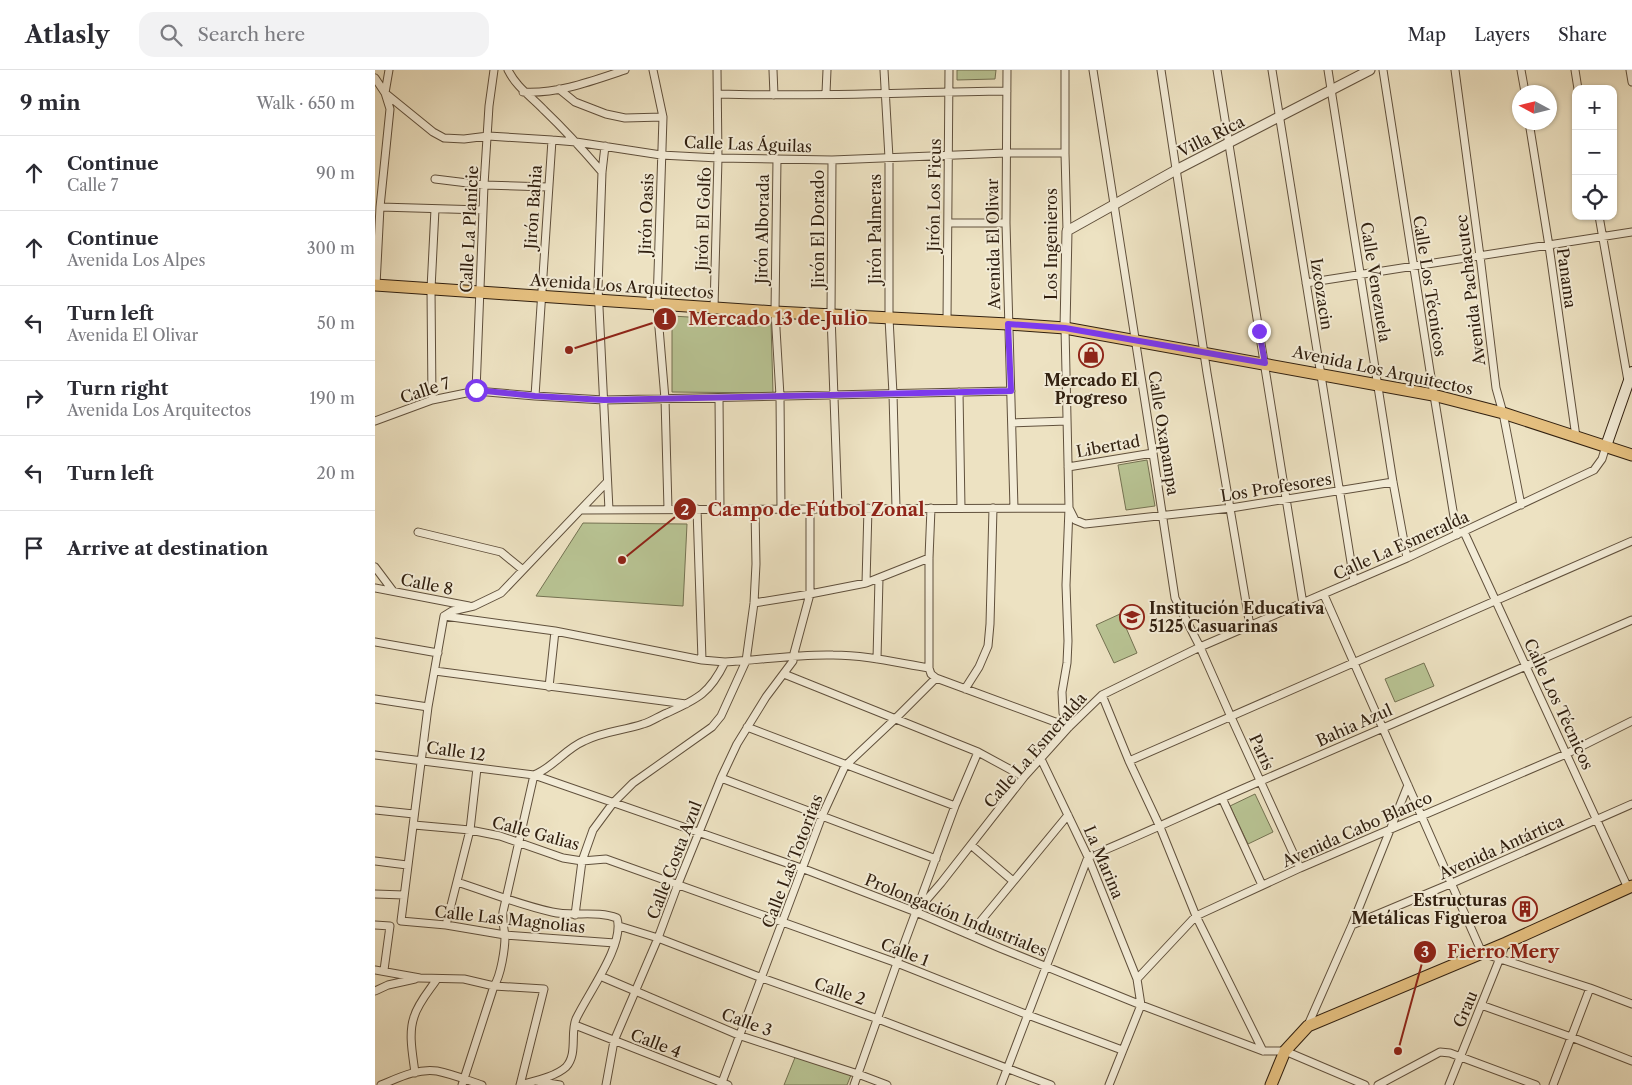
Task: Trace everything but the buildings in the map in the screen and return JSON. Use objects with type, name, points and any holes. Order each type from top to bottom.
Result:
[{"type":"main road","name":"Avenida Los Arquitectos","points":[[376,285],[775,312],[1065,328],[1433,395],[1503,413],[1632,455]]},
{"type":"main road","points":[[1606,446],[1632,372]]},
{"type":"main road","points":[[1271,1085],[1285,1051],[1308,1026],[1506,943],[1630,887]]},
{"type":"street","points":[[385,93],[389,70]]},
{"type":"street","name":"Calle La Planicie","points":[[476,390],[483,185],[489,106],[494,70]]},
{"type":"street","points":[[508,70],[512,79],[523,92],[543,108],[602,172]]},
{"type":"street","points":[[523,92],[540,93],[559,89],[593,81],[625,70]]},
{"type":"street","name":"Jirón Oasis","points":[[653,70],[663,117],[657,304],[665,399],[668,509]]},
{"type":"street","name":"Jirón El Golfo","points":[[714,308],[718,158],[717,70]]},
{"type":"street","points":[[773,70],[774,95]]},
{"type":"street","points":[[826,94],[827,70]]},
{"type":"street","name":"Jirón Palmeras","points":[[884,70],[889,158],[889,318],[896,508]]},
{"type":"street","name":"Jirón Los Ficus","points":[[947,321],[949,70]]},
{"type":"street","name":"Avenida El Olivar","points":[[1007,70],[1005,223],[1014,508]]},
{"type":"street","name":"Los Ingenieros","points":[[1065,70],[1067,230],[1065,328],[1069,508],[1066,586],[1067,663],[1062,692],[1063,713],[1069,727]]},
{"type":"street","name":"Calle Oxapampa","points":[[1093,70],[1175,598],[1200,647]]},
{"type":"street","points":[[1161,70],[1204,353],[1251,626]]},
{"type":"street","points":[[1217,70],[1303,604]]},
{"type":"street","name":"Izcozacin","points":[[1272,70],[1354,581]]},
{"type":"street","name":"Calle Venezuela","points":[[1328,70],[1393,482],[1407,558]]},
{"type":"street","name":"Villa Rica","points":[[1067,230],[1115,206],[1176,170],[1370,70]]},
{"type":"street","name":"Calle Los Técnicos","points":[[1383,70],[1433,395],[1461,533],[1496,600],[1566,754],[1630,887]]},
{"type":"street","name":"Avenida Pachacutec","points":[[1455,70],[1480,256],[1495,388],[1503,413],[1521,505]]},
{"type":"street","points":[[1521,70],[1524,85]]},
{"type":"street","points":[[1575,70],[1577,85]]},
{"type":"street","points":[[1630,70],[1632,82]]},
{"type":"street","points":[[375,78],[385,93],[390,109],[376,251],[376,285]]},
{"type":"street","points":[[559,89],[575,102],[606,114],[625,118],[663,117]]},
{"type":"street","points":[[718,94],[886,94],[1007,91]]},
{"type":"street","name":"Calle Las Águilas","points":[[385,93],[433,132],[444,138],[488,136],[551,140],[661,155],[718,158],[831,160],[1006,153],[1065,153]]},
{"type":"street","name":"Panama","points":[[1530,130],[1576,437]]},
{"type":"street","name":"Jirón Bahia","points":[[535,396],[551,140]]},
{"type":"street","points":[[605,146],[602,172],[598,287],[609,510]]},
{"type":"street","name":"Jirón Alborada","points":[[777,159],[775,312],[780,396],[781,509]]},
{"type":"street","name":"Jirón El Dorado","points":[[831,160],[831,315],[838,508]]},
{"type":"street","points":[[435,179],[483,185],[548,187]]},
{"type":"street","points":[[381,207],[483,210]]},
{"type":"street","points":[[432,400],[431,290],[435,209]]},
{"type":"street","points":[[1600,220],[1628,383]]},
{"type":"street","points":[[948,224],[1005,223]]},
{"type":"street","points":[[1306,283],[1632,232]]},
{"type":"street","name":"Calle 7","points":[[375,421],[432,400],[476,390],[604,400],[1011,391]]},
{"type":"street","points":[[959,392],[961,508]]},
{"type":"street","points":[[719,398],[720,509]]},
{"type":"street","points":[[1012,423],[1067,420]]},
{"type":"street","name":"Calle La Esmeralda","points":[[854,1085],[916,912],[1025,777],[1069,727],[1102,695],[1200,647],[1407,558],[1594,470],[1602,459],[1606,446]]},
{"type":"street","name":"Libertad","points":[[1068,467],[1153,453]]},
{"type":"street","points":[[375,894],[405,894],[407,865],[414,825],[428,707],[444,616],[452,611],[474,606],[501,593],[607,482]]},
{"type":"street","name":"Los Profesores","points":[[1069,508],[1075,520],[1085,524],[1231,508],[1393,482]]},
{"type":"street","points":[[866,582],[868,508]]},
{"type":"street","points":[[931,508],[929,558],[929,668],[931,674],[936,678],[1069,727]]},
{"type":"street","points":[[965,689],[979,667],[988,646],[993,508]]},
{"type":"street","points":[[581,510],[1069,508]]},
{"type":"street","points":[[697,509],[702,660]]},
{"type":"street","points":[[575,914],[582,861],[593,830],[613,803],[633,783],[712,727],[721,716],[746,661],[754,603],[756,564],[755,509]]},
{"type":"street","name":"Calle Costa Azul","points":[[606,1085],[614,1042],[658,938],[721,778],[747,727],[766,697],[793,662],[810,594],[810,509]]},
{"type":"street","points":[[418,532],[501,552],[523,570]]},
{"type":"street","points":[[1129,761],[1632,541]]},
{"type":"street","points":[[754,603],[866,582],[929,558]]},
{"type":"street","points":[[375,567],[393,591]]},
{"type":"street","points":[[877,659],[879,578]]},
{"type":"street","name":"Calle 8","points":[[375,588],[474,606]]},
{"type":"street","points":[[1324,595],[1482,953],[1590,988],[1632,1004]]},
{"type":"street","points":[[444,616],[555,631],[702,660],[725,662],[834,655],[877,659],[929,668]]},
{"type":"street","name":"Bahia Azul","points":[[1088,857],[1632,620]]},
{"type":"street","points":[[549,686],[555,631]]},
{"type":"street","points":[[375,642],[438,653]]},
{"type":"street","name":"París","points":[[1200,647],[1301,868]]},
{"type":"street","points":[[463,1082],[494,986],[499,978],[505,935],[502,927],[503,912],[534,775],[546,770],[581,742],[606,732],[643,724],[704,694],[717,680],[725,662]]},
{"type":"street","points":[[435,671],[687,704]]},
{"type":"street","points":[[784,674],[978,752],[1025,777]]},
{"type":"street","name":"Calle Las Totoritas","points":[[724,1084],[822,816],[845,766],[936,678]]},
{"type":"street","points":[[1102,695],[1129,761],[1160,827],[1196,916],[1263,1051]]},
{"type":"street","points":[[375,699],[428,707]]},
{"type":"street","name":"Avenida Cabo Blanco","points":[[1137,979],[1196,916],[1422,815],[1566,754],[1632,721]]},
{"type":"street","points":[[747,727],[845,766],[955,806]]},
{"type":"street","points":[[916,912],[955,806],[978,752]]},
{"type":"street","name":"Calle 12","points":[[375,754],[534,775]]},
{"type":"street","name":"La Marina","points":[[1041,759],[1088,857],[1137,979]]},
{"type":"street","points":[[446,926],[470,830],[477,768]]},
{"type":"street","name":"Prolongación Industriales","points":[[534,775],[804,869],[916,912],[1141,1005],[1263,1051],[1285,1051],[1365,1085]]},
{"type":"street","points":[[721,778],[936,859]]},
{"type":"street","points":[[1308,1026],[1352,925],[1408,785]]},
{"type":"street","points":[[1222,798],[1262,886]]},
{"type":"street","name":"Avenida Antártica","points":[[1352,925],[1632,804]]},
{"type":"street","points":[[375,810],[414,814]]},
{"type":"street","points":[[970,934],[1068,815]]},
{"type":"street","name":"Calle Galias","points":[[414,825],[470,830],[500,836],[563,858],[582,861],[606,859],[678,884]]},
{"type":"street","points":[[971,845],[1013,881]]},
{"type":"street","points":[[1001,1085],[1088,857]]},
{"type":"street","points":[[375,861],[407,865]]},
{"type":"street","name":"Calle 2","points":[[457,882],[553,912],[610,915],[617,918],[619,926],[658,938],[1051,1085]]},
{"type":"street","name":"Calle 1","points":[[678,884],[897,963],[1122,1050]]},
{"type":"street","name":"Calle Las Magnolias","points":[[405,894],[401,921],[505,935],[615,943]]},
{"type":"street","points":[[375,925],[390,926],[384,970]]},
{"type":"street","points":[[520,1085],[555,1073],[569,1063],[575,1021],[600,976],[615,943],[619,926]]},
{"type":"street","name":"Grau","points":[[1449,1085],[1506,943]]},
{"type":"street","points":[[375,970],[384,970],[420,978],[464,979],[494,986],[544,988],[520,1085]]},
{"type":"street","name":"Calle 3","points":[[600,976],[741,1036],[859,1074],[887,1085]]},
{"type":"street","points":[[375,991],[389,985],[420,978]]},
{"type":"street","points":[[415,1073],[412,1050],[413,1018],[418,1007],[437,979]]},
{"type":"street","points":[[1109,1085],[1141,1005],[1137,979]]},
{"type":"street","points":[[1553,1085],[1590,988]]},
{"type":"street","points":[[1481,1005],[1632,1061]]},
{"type":"street","name":"Calle 4","points":[[575,1025],[724,1084]]},
{"type":"street","points":[[1378,1085],[1440,1052],[1450,1053],[1459,1058],[1537,1085]]},
{"type":"street","points":[[381,1085],[399,1077],[436,1071],[463,1082],[482,1085]]},
{"type":"street","points":[[535,1080],[560,1085]]},
{"type":"green space","points":[[957,70],[996,70],[995,79],[957,80]]},
{"type":"green space","points":[[672,316],[771,322],[773,393],[672,392]]},
{"type":"green space","points":[[1147,460],[1155,506],[1126,510],[1118,465]]},
{"type":"green space","points":[[583,523],[687,524],[683,606],[536,596]]},
{"type":"green space","points":[[1120,614],[1137,653],[1114,663],[1096,625]]},
{"type":"green space","points":[[1424,663],[1434,686],[1395,702],[1385,679]]},
{"type":"green space","points":[[1255,794],[1273,832],[1248,844],[1230,806]]},
{"type":"green space","points":[[796,1055],[851,1075],[847,1085],[784,1085]]},
{"type":"place","name":"Mercado 13 de Julio","points":[[569,350]]},
{"type":"place","name":"Mercado El Progreso","points":[[1091,355]]},
{"type":"place","name":"Campo de Fútbol Zonal","points":[[622,560]]},
{"type":"place","name":"Institución Educativa 5125 Casuarinas","points":[[1132,617]]},
{"type":"place","name":"Estructuras Metálicas Figueroa","points":[[1525,909]]},
{"type":"place","name":"Fierro Mery","points":[[1398,1051]]},
{"type":"route","points":[[476,390],[604,400],[1011,391],[1008,324],[1065,328],[1265,363],[1259,331]]}]
